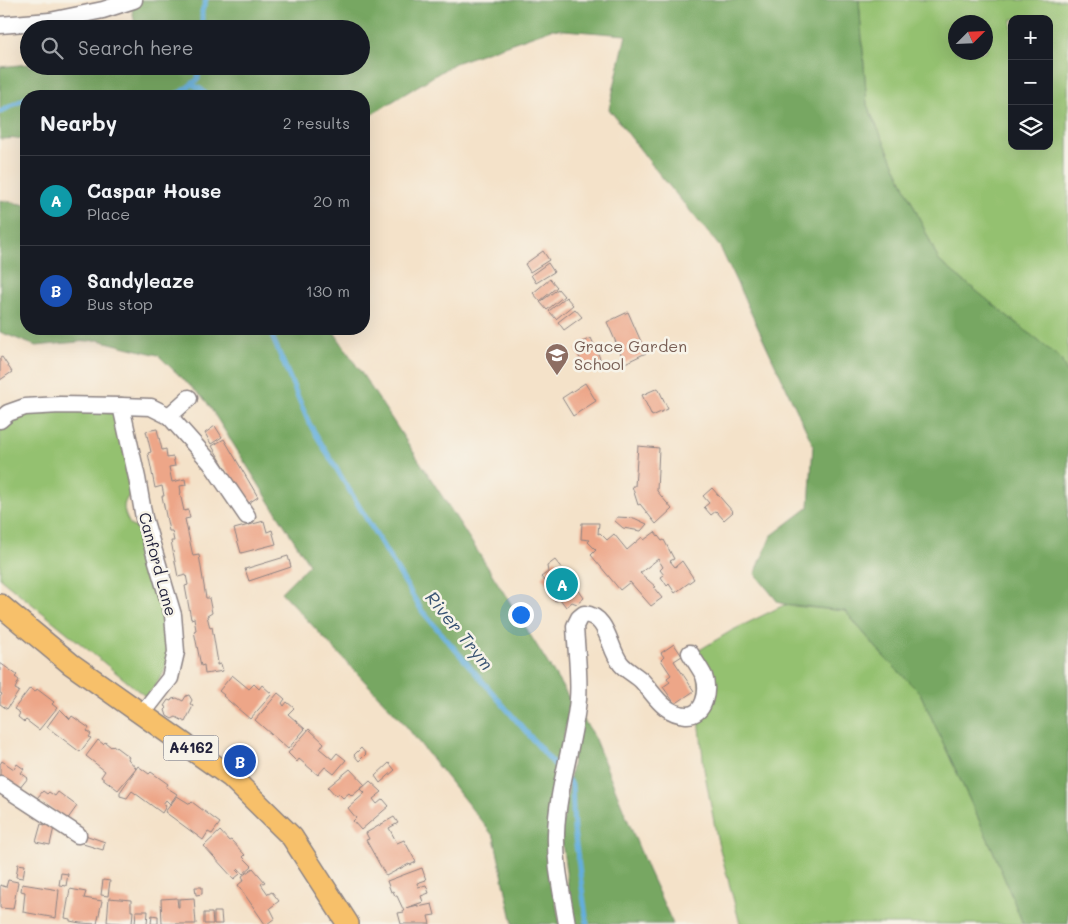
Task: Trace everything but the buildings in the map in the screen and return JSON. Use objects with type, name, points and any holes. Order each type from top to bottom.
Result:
[{"type":"main road","name":"A4162","points":[[0,606],[71,664],[231,777],[292,837],[344,923]]},
{"type":"street","points":[[55,20],[103,10],[134,0]]},
{"type":"street","points":[[0,25],[20,23]]},
{"type":"street","points":[[169,416],[189,398]]},
{"type":"street","points":[[0,420],[8,413],[25,407],[60,405],[151,407],[169,416],[211,463],[247,516]]},
{"type":"street","name":"Canford Lane","points":[[120,406],[144,518],[173,614],[176,652],[170,678],[142,714]]},
{"type":"street","points":[[567,924],[556,866],[556,833],[562,783],[568,763],[578,697],[575,626],[579,618],[584,614],[596,617],[606,630],[621,664],[641,680],[664,707],[676,714],[688,716],[696,714],[700,709],[706,692],[704,677],[690,653]]},
{"type":"street","points":[[0,784],[78,835]]},
{"type":"green space","points":[[130,0],[859,0],[867,105],[939,261],[1061,359],[1068,376],[1068,924],[1023,924],[992,848],[920,693],[885,658],[845,611],[778,602],[755,574],[771,536],[809,507],[813,445],[720,247],[656,170],[609,109],[626,35],[552,29],[455,63],[370,115],[370,90],[20,90],[20,138],[0,139],[0,67],[20,65],[20,75],[370,75],[370,20],[134,20]]},
{"type":"green space","points":[[859,0],[1068,0],[1068,376],[1060,359],[939,261],[867,105]]},
{"type":"green space","points":[[0,200],[20,204],[20,335],[336,335],[513,607],[571,701],[551,800],[549,866],[560,924],[513,924],[494,837],[402,721],[281,592],[309,564],[206,401],[158,355],[98,340],[36,346],[0,332]]},
{"type":"green space","points":[[80,408],[115,414],[133,492],[126,500],[124,508],[126,516],[131,526],[141,529],[163,601],[169,639],[168,657],[164,672],[146,697],[0,578],[0,431],[17,416],[36,409]]},
{"type":"green space","points":[[784,605],[845,611],[885,658],[920,693],[992,848],[1023,924],[740,924],[717,838],[704,769],[699,717],[703,713],[696,652],[731,631]]},
{"type":"green space","points":[[580,715],[592,732],[648,870],[673,924],[573,924],[561,834]]},
{"type":"waterway","points":[[202,20],[202,11],[206,0]]},
{"type":"waterway","name":"River Trym","points":[[184,90],[198,79],[198,75]]},
{"type":"waterway","name":"River Trym","points":[[192,84],[202,90]]},
{"type":"waterway","name":"River Trym","points":[[0,112],[20,101]]},
{"type":"waterway","name":"River Trym","points":[[272,335],[309,423],[422,611],[560,771]]},
{"type":"waterway","name":"River Trym","points":[[568,780],[572,785],[574,830],[587,924]]},
{"type":"place","name":"Grace Garden School","points":[[557,376]]},
{"type":"place","name":"Caspar House","points":[[562,584]]},
{"type":"place","name":"Sandyleaze","points":[[240,761]]}]
